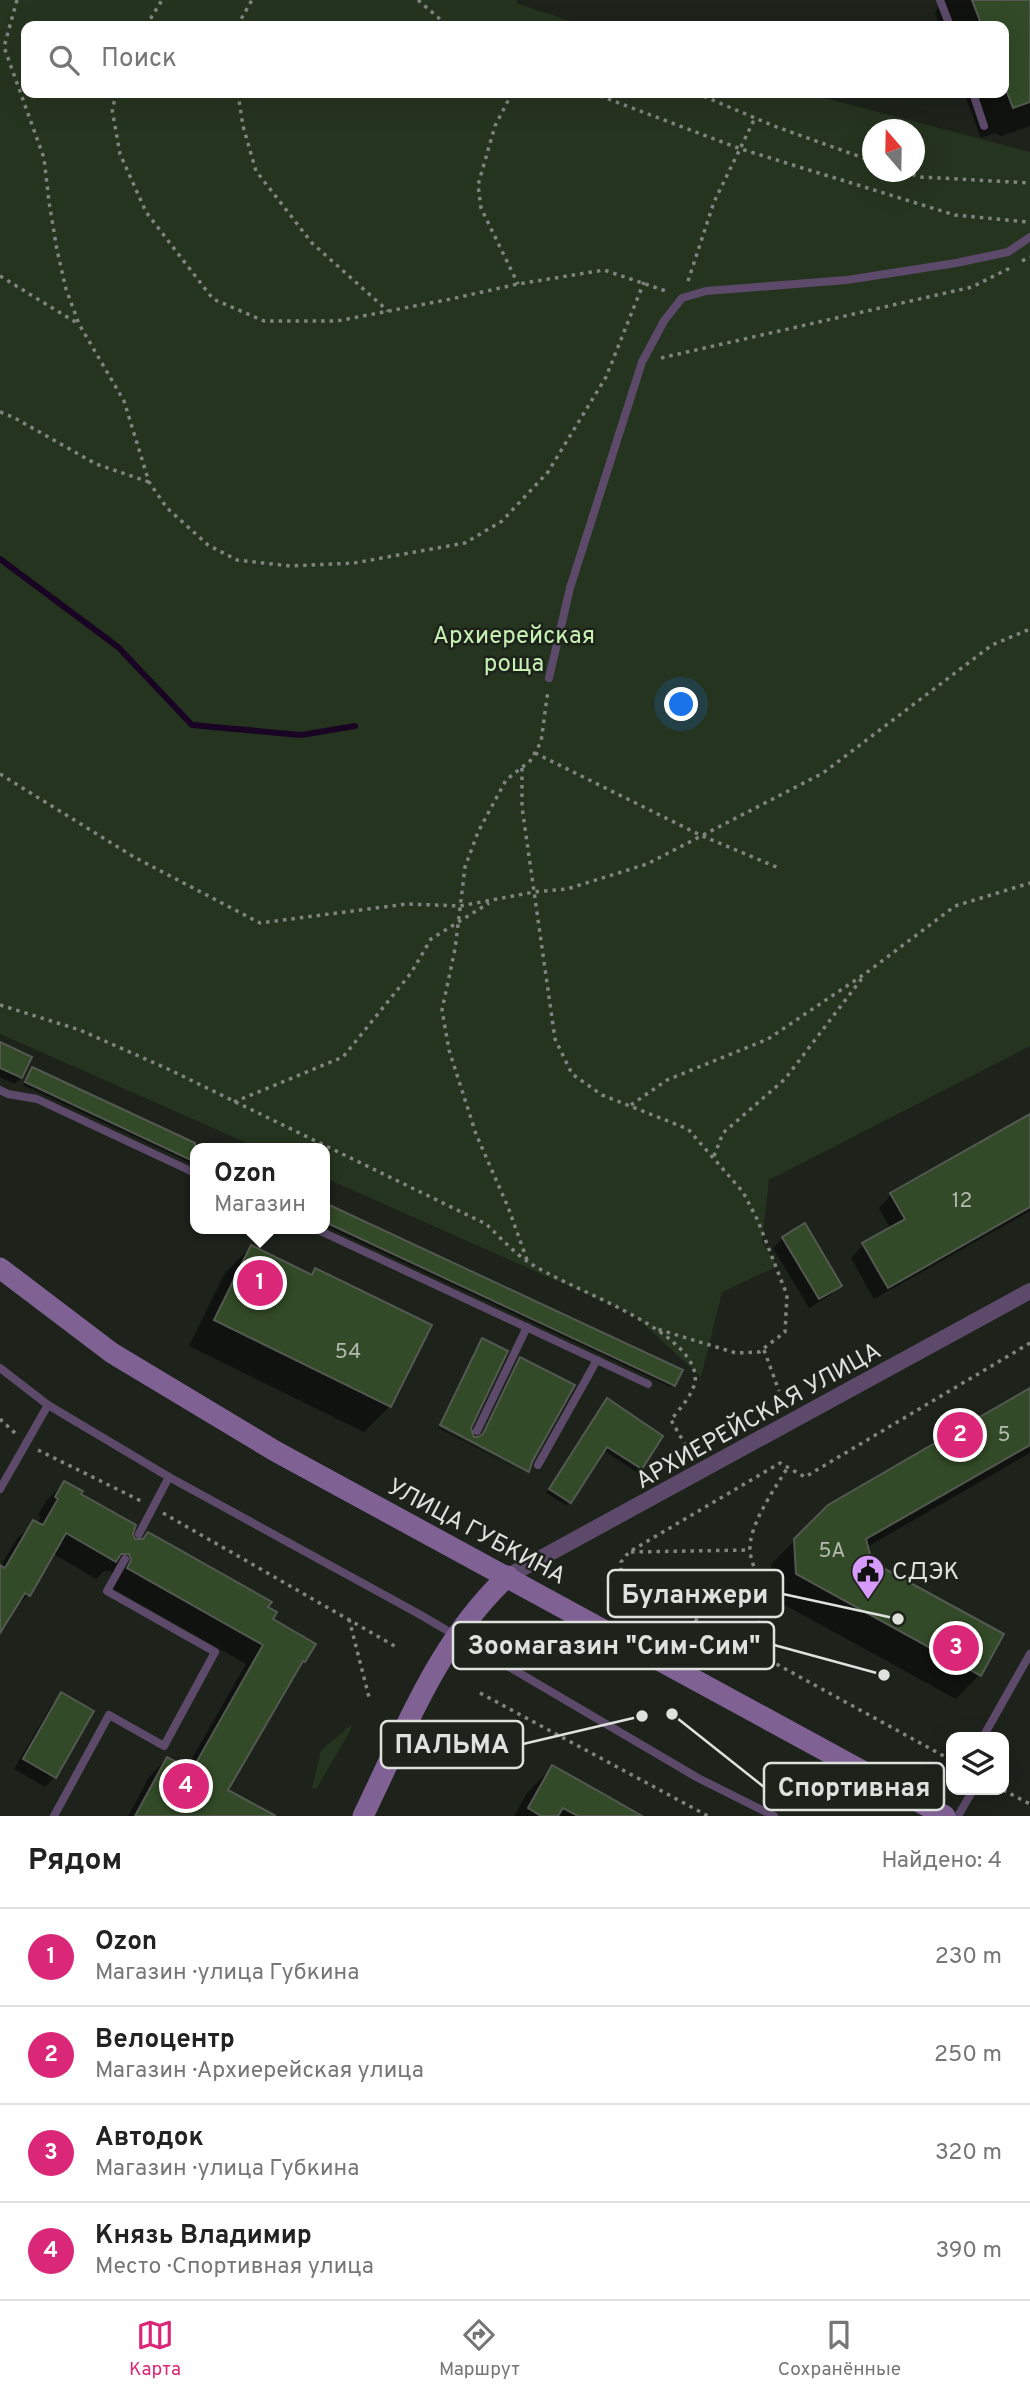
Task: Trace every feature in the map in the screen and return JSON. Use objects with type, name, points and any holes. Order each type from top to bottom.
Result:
[{"type":"main road","name":"УЛИЦА ГУБКИНА","points":[[0,1268],[112,1353],[275,1451],[945,1816]]},
{"type":"main road","points":[[363,1816],[436,1668],[456,1634],[484,1598],[508,1576]]},
{"type":"street","name":"АРХИЕРЕЙСКАЯ УЛИЦА","points":[[508,1576],[1030,1291]]},
{"type":"lane","points":[[940,0],[948,21]]},
{"type":"lane","points":[[975,98],[984,126]]},
{"type":"lane","points":[[550,678],[570,588],[642,362],[664,321],[682,298],[706,291],[847,280],[956,263],[1008,252],[1030,237]]},
{"type":"lane","points":[[0,1090],[37,1099],[190,1170]]},
{"type":"lane","points":[[327,1234],[648,1384]]},
{"type":"lane","points":[[477,1431],[527,1327]]},
{"type":"lane","points":[[538,1465],[597,1360]]},
{"type":"lane","points":[[0,1368],[48,1405],[169,1477],[456,1634],[698,1778],[774,1816]]},
{"type":"lane","points":[[0,1489],[48,1405]]},
{"type":"lane","points":[[139,1534],[169,1477]]},
{"type":"lane","points":[[54,1816],[109,1714],[164,1746],[215,1652],[107,1591],[125,1559]]},
{"type":"lane","points":[[986,1732],[1030,1654]]},
{"type":"lane","points":[[958,1816],[970,1795]]},
{"type":"path","points":[[17,0],[4,47],[21,94]]},
{"type":"path","points":[[149,21],[162,0]]},
{"type":"path","points":[[240,21],[252,0]]},
{"type":"path","points":[[418,0],[442,21]]},
{"type":"path","points":[[22,98],[44,158],[57,250],[66,289],[79,324],[124,401],[149,482],[167,508],[208,545],[237,560],[290,566],[354,563],[465,543],[502,521],[548,472],[606,377],[644,282]]},
{"type":"path","points":[[115,98],[112,109],[120,154],[146,212],[213,299],[264,321],[337,321],[518,284],[604,270],[644,282],[682,298],[714,202],[755,118]]},
{"type":"path","points":[[239,98],[243,126],[256,171],[312,243],[387,311]]},
{"type":"path","points":[[509,98],[495,125],[478,185],[481,208],[518,284]]},
{"type":"path","points":[[605,98],[741,149],[955,215],[1030,222]]},
{"type":"path","points":[[708,98],[862,156]]},
{"type":"path","points":[[925,177],[1030,183]]},
{"type":"path","points":[[642,362],[972,287],[1030,257]]},
{"type":"path","points":[[0,276],[79,324]]},
{"type":"path","points":[[0,412],[13,416],[96,464],[149,482]]},
{"type":"path","points":[[0,774],[134,857],[260,923],[407,904],[460,906],[534,892],[567,889],[647,864],[823,773],[992,645],[1030,629]]},
{"type":"path","points":[[528,1262],[508,1206],[476,1134],[449,1050],[442,1010],[459,922],[465,867],[478,832],[506,780],[522,768],[541,742],[550,678]]},
{"type":"path","points":[[535,753],[700,835],[779,868]]},
{"type":"path","points":[[522,768],[522,807],[555,1039],[572,1074],[602,1095],[688,1129],[714,1156],[748,1202],[787,1295],[785,1332],[759,1352],[736,1353],[654,1328]]},
{"type":"path","points":[[631,1105],[667,1080],[768,1039],[866,973],[955,906],[1030,883]]},
{"type":"path","points":[[234,1102],[343,1057],[411,973],[430,939],[492,901]]},
{"type":"path","points":[[714,1156],[723,1133],[785,1079],[866,973]]},
{"type":"path","points":[[0,1005],[80,1030],[168,1069],[319,1143]]},
{"type":"path","points":[[330,1148],[486,1224],[528,1262],[612,1303],[654,1328],[689,1356],[696,1376],[692,1391],[671,1420],[690,1453]]},
{"type":"path","points":[[946,1757],[629,1583],[621,1575],[621,1562],[629,1552],[780,1463],[805,1477],[1030,1343]]},
{"type":"path","points":[[764,1349],[779,1391]]},
{"type":"path","points":[[0,1419],[25,1443],[153,1507],[398,1648]]},
{"type":"path","points":[[746,1646],[774,1600],[759,1580],[750,1550],[757,1520],[788,1467]]},
{"type":"path","points":[[629,1552],[750,1550]]},
{"type":"path","points":[[349,1619],[370,1701]]},
{"type":"path","points":[[480,1693],[708,1816]]},
{"type":"path","points":[[1009,1793],[1030,1804]]},
{"type":"green space","name":"Архиерейская роща","points":[[0,0],[516,0],[518,4],[571,21],[21,21],[21,98],[825,98],[905,119],[862,119],[862,182],[925,182],[925,124],[1030,152],[1030,1046],[769,1180],[762,1242],[778,1266],[722,1292],[701,1377],[634,1315],[330,1180],[330,1143],[247,1143],[0,1034]]},
{"type":"green space","points":[[351,1725],[317,1788],[312,1788],[321,1750]]},
{"type":"building","points":[[972,0],[1030,0],[1030,102],[1013,108],[1009,97],[1009,21],[980,21]]},
{"type":"building","points":[[0,1042],[32,1057],[22,1078],[0,1068]]},
{"type":"building","points":[[32,1067],[195,1143],[190,1143],[190,1160],[25,1082]]},
{"type":"building","points":[[1030,1114],[1030,1207],[888,1288],[862,1243],[905,1219],[890,1193]]},
{"type":"building","points":[[330,1205],[683,1370],[675,1386],[330,1224]]},
{"type":"building","points":[[805,1223],[842,1286],[819,1299],[782,1237]]},
{"type":"building","points":[[251,1245],[312,1275],[315,1268],[432,1325],[391,1407],[214,1320]]},
{"type":"building","points":[[482,1338],[508,1351],[471,1428],[474,1437],[483,1434],[520,1357],[575,1385],[529,1472],[440,1425]]},
{"type":"building","points":[[1030,1388],[1030,1445],[866,1539],[872,1562],[1004,1634],[981,1676],[796,1574],[794,1539],[828,1505]]},
{"type":"building","points":[[607,1398],[663,1436],[642,1469],[607,1447],[571,1503],[549,1489]]},
{"type":"building","points":[[64,1481],[83,1491],[81,1494],[136,1525],[133,1534],[135,1539],[143,1539],[148,1532],[272,1602],[268,1607],[277,1612],[273,1619],[316,1644],[305,1662],[303,1661],[228,1790],[276,1816],[135,1816],[167,1757],[192,1770],[263,1645],[127,1568],[131,1560],[129,1554],[121,1554],[116,1562],[66,1533],[30,1596],[25,1593],[0,1633],[0,1565],[5,1568],[33,1520],[43,1525],[58,1499],[55,1497]]},
{"type":"building","points":[[61,1692],[94,1711],[56,1778],[23,1759]]},
{"type":"building","points":[[552,1765],[642,1816],[578,1816],[563,1808],[558,1816],[541,1816],[528,1808]]},
{"type":"waterway","points":[[0,559],[118,647],[192,725],[301,735],[355,726]]},
{"type":"place","name":"Ozon","points":[[260,1283]]},
{"type":"place","name":"Велоцентр","points":[[960,1435]]},
{"type":"place","name":"СДЭК","points":[[868,1601]]},
{"type":"place","name":"Буланжери","points":[[898,1619]]},
{"type":"place","name":"Автодок","points":[[956,1648]]},
{"type":"place","name":"Зоомагазин \"Сим-Сим\"","points":[[884,1675]]},
{"type":"place","name":"Спортивная","points":[[672,1714]]},
{"type":"place","name":"ПАЛЬМА","points":[[642,1716]]},
{"type":"place","name":"Князь Владимир","points":[[186,1786]]}]
